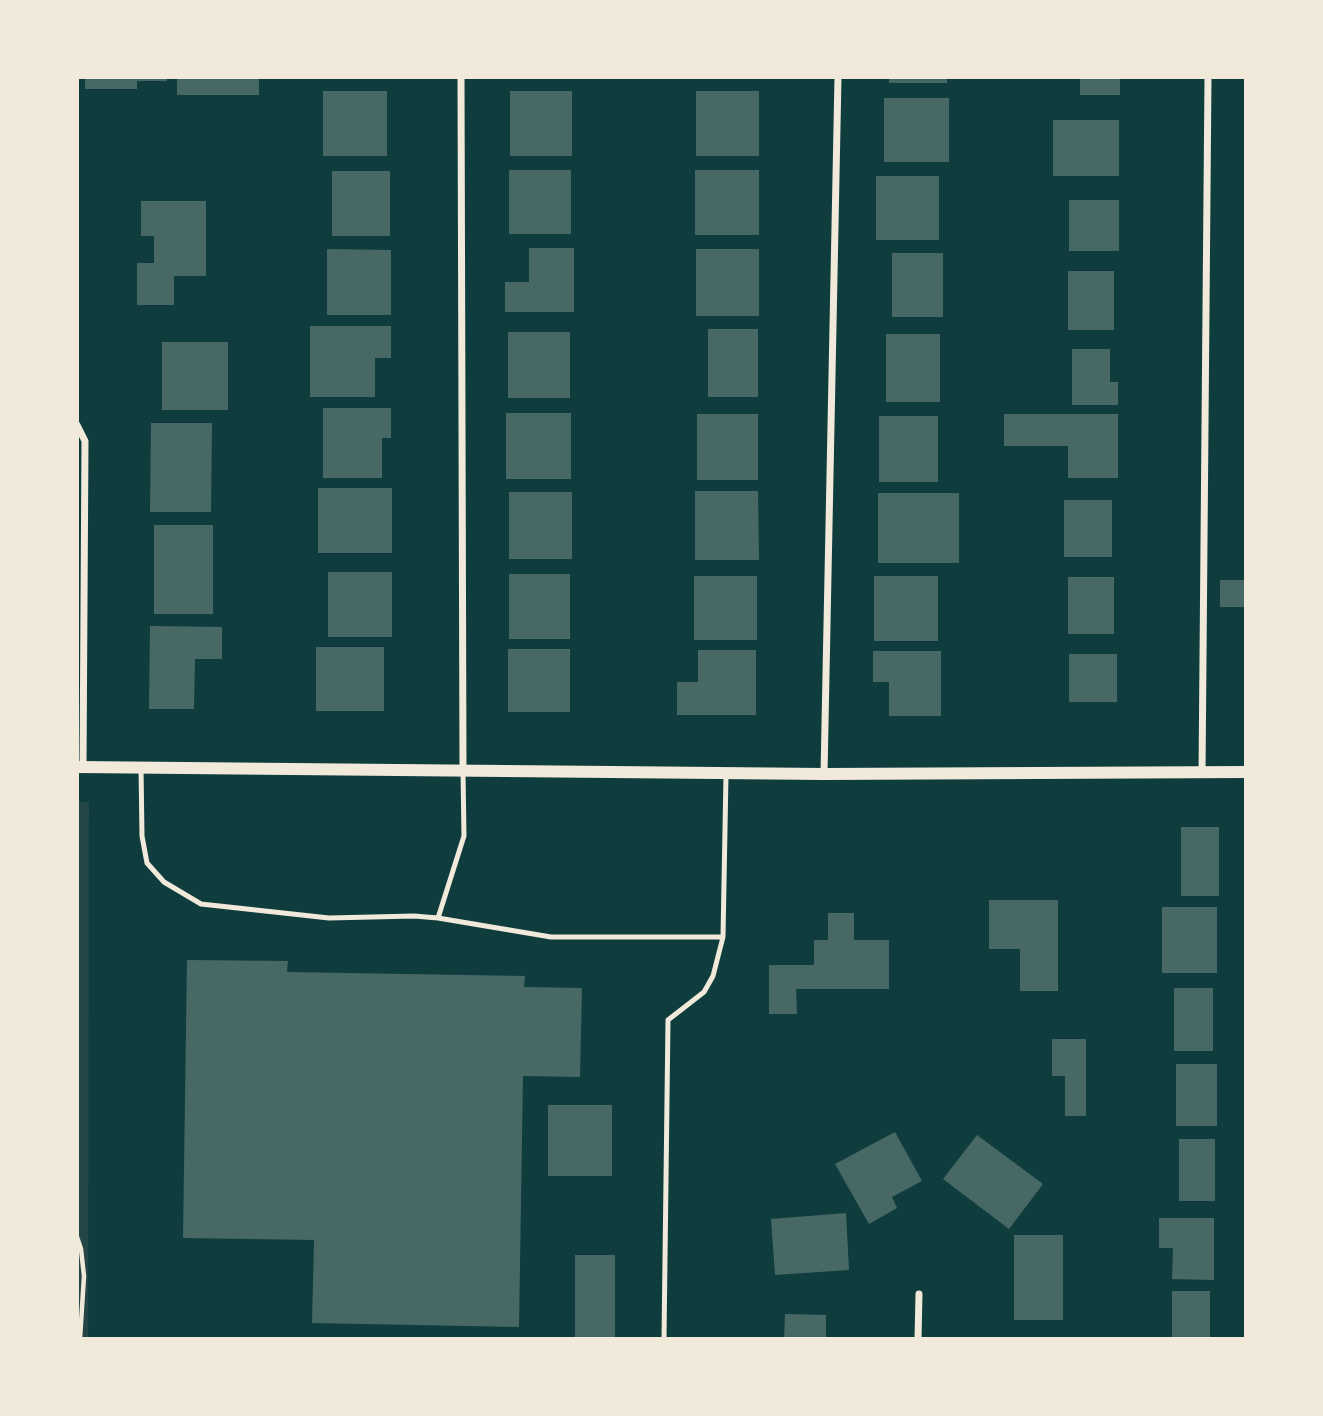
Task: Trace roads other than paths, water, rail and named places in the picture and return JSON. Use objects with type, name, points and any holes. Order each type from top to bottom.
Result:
[{"type":"street","points":[[461,77],[463,770]]},
{"type":"street","points":[[824,774],[838,77]]},
{"type":"street","points":[[1202,773],[1208,77]]},
{"type":"street","points":[[77,425],[85,441],[80,767],[824,774],[1246,772]]},
{"type":"street","points":[[919,1294],[919,1339]]},
{"type":"lane","points":[[141,767],[142,836],[147,863],[164,882],[201,904],[329,918],[438,918],[551,937],[723,937]]},
{"type":"lane","points":[[438,918],[464,836],[463,770]]},
{"type":"lane","points":[[664,1339],[668,1020],[704,992],[713,976],[723,937],[726,773]]}]
